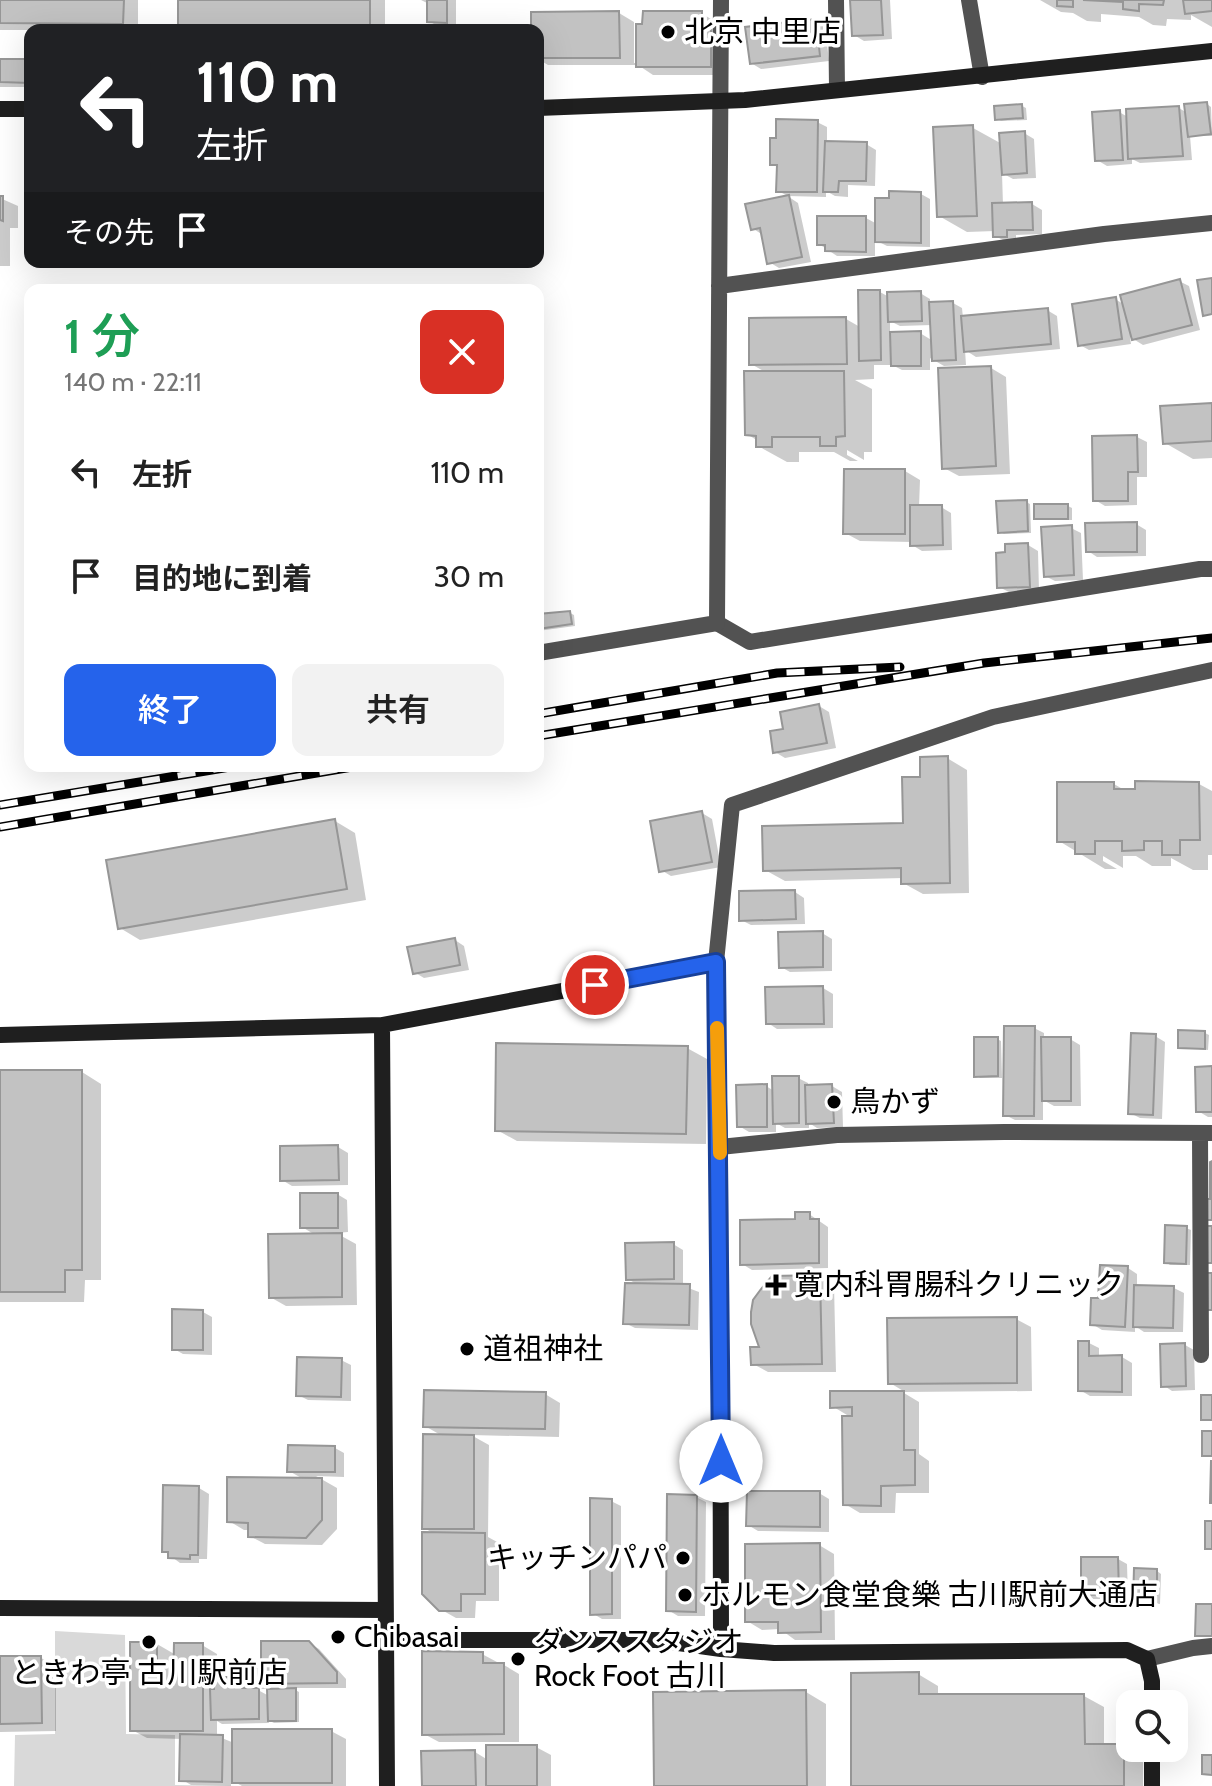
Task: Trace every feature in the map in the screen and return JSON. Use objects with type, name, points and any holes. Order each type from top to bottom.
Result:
[{"type":"street","points":[[717,623],[721,0]]},
{"type":"street","points":[[836,0],[837,89]]},
{"type":"street","points":[[969,0],[982,77]]},
{"type":"street","points":[[544,108],[721,101],[982,77],[1212,51]]},
{"type":"street","points":[[0,109],[24,109]]},
{"type":"street","points":[[719,286],[1104,234],[1212,223]]},
{"type":"street","points":[[544,652],[717,623],[750,642],[1212,569]]},
{"type":"street","points":[[721,1649],[720,1147],[716,962],[732,805],[993,717],[1212,670]]},
{"type":"street","points":[[0,1035],[382,1025],[716,962]]},
{"type":"street","points":[[382,1025],[387,1786]]},
{"type":"street","points":[[720,1147],[837,1135],[1206,1133],[1206,1321],[1201,1355]]},
{"type":"street","points":[[0,1608],[385,1610]]},
{"type":"street","points":[[386,1640],[657,1640],[774,1653],[1127,1650],[1147,1659],[1212,1646]]},
{"type":"street","points":[[1147,1659],[1152,1690]]},
{"type":"street","points":[[1152,1762],[1152,1786]]},
{"type":"shaded area","points":[[55,1631],[125,1635],[126,1734],[175,1735],[175,1785],[241,1786],[14,1786],[15,1735],[55,1734]]},
{"type":"building","points":[[0,0],[124,0],[123,24],[0,23]]},
{"type":"building","points":[[178,0],[370,0],[370,24],[178,24]]},
{"type":"building","points":[[427,0],[447,0],[447,23],[427,22]]},
{"type":"building","points":[[850,0],[881,0],[883,35],[852,36]]},
{"type":"building","points":[[1057,0],[1073,0],[1073,7],[1057,6]]},
{"type":"building","points":[[1083,0],[1164,0],[1163,5],[1139,4],[1139,11],[1123,9],[1123,2]]},
{"type":"building","points":[[1183,0],[1212,0],[1212,11],[1185,14]]},
{"type":"building","points":[[619,11],[620,58],[544,58],[544,24],[531,24],[531,12]]},
{"type":"building","points":[[643,11],[702,11],[702,26],[711,26],[711,67],[636,67],[636,24],[642,24]]},
{"type":"building","points":[[816,19],[820,56],[750,64],[745,27]]},
{"type":"building","points":[[0,59],[24,59],[24,83],[0,82]]},
{"type":"building","points":[[1207,102],[1211,134],[1188,137],[1184,104]]},
{"type":"building","points":[[1022,104],[1023,118],[995,120],[994,106]]},
{"type":"building","points":[[1179,106],[1183,156],[1128,159],[1126,109]]},
{"type":"building","points":[[1120,110],[1123,160],[1095,161],[1092,112]]},
{"type":"building","points":[[776,119],[818,120],[817,192],[776,192],[777,165],[770,165],[770,138],[776,138]]},
{"type":"building","points":[[973,125],[977,216],[937,217],[933,127]]},
{"type":"building","points":[[1025,131],[1027,173],[1002,175],[999,133]]},
{"type":"building","points":[[825,141],[867,142],[866,181],[839,181],[838,192],[823,192]]},
{"type":"building","points":[[889,191],[921,192],[921,243],[875,242],[875,198],[889,198]]},
{"type":"building","points":[[789,195],[802,257],[767,264],[760,228],[751,230],[745,204]]},
{"type":"building","points":[[0,196],[3,196],[3,221],[0,220]]},
{"type":"building","points":[[1032,202],[1033,230],[1007,230],[1007,237],[993,237],[992,203]]},
{"type":"building","points":[[817,216],[866,216],[866,252],[825,251],[825,245],[817,245]]},
{"type":"building","points":[[1212,278],[1212,314],[1203,316],[1197,280]]},
{"type":"building","points":[[1180,279],[1192,325],[1132,340],[1120,295]]},
{"type":"building","points":[[858,290],[880,290],[881,360],[859,361]]},
{"type":"building","points":[[921,291],[922,321],[888,322],[887,292]]},
{"type":"building","points":[[1116,297],[1122,339],[1078,346],[1072,304]]},
{"type":"building","points":[[953,301],[956,360],[932,361],[929,302]]},
{"type":"building","points":[[1048,308],[1051,344],[964,352],[961,316]]},
{"type":"building","points":[[846,317],[847,364],[749,365],[749,318]]},
{"type":"building","points":[[921,331],[921,366],[891,366],[890,332]]},
{"type":"building","points":[[991,366],[996,466],[942,469],[938,368]]},
{"type":"building","points":[[744,371],[844,371],[845,436],[836,437],[836,446],[820,446],[820,437],[772,437],[772,447],[756,447],[756,436],[745,435]]},
{"type":"building","points":[[1212,403],[1212,441],[1163,444],[1160,406]]},
{"type":"building","points":[[1137,435],[1138,472],[1128,472],[1128,501],[1093,501],[1092,436]]},
{"type":"building","points":[[844,469],[905,469],[905,534],[843,534]]},
{"type":"building","points":[[1027,500],[1028,531],[998,533],[996,501]]},
{"type":"building","points":[[1034,504],[1068,504],[1068,519],[1034,519]]},
{"type":"building","points":[[910,505],[942,505],[943,545],[910,546]]},
{"type":"building","points":[[1137,522],[1137,552],[1086,552],[1085,523]]},
{"type":"building","points":[[1072,525],[1074,575],[1044,577],[1041,527]]},
{"type":"building","points":[[1028,543],[1030,587],[997,588],[996,553],[1005,552],[1005,544]]},
{"type":"building","points":[[570,611],[572,624],[544,628],[544,613]]},
{"type":"building","points":[[819,704],[827,743],[773,753],[770,731],[783,729],[780,712]]},
{"type":"building","points":[[948,756],[950,883],[901,884],[901,868],[763,871],[762,826],[903,823],[902,777],[920,777],[920,757]]},
{"type":"building","points":[[1135,781],[1199,782],[1200,840],[1180,840],[1180,855],[1162,855],[1162,841],[1144,841],[1144,850],[1122,851],[1122,841],[1095,841],[1095,854],[1075,854],[1075,842],[1057,842],[1057,782],[1114,782],[1114,789],[1135,789]]},
{"type":"building","points":[[702,811],[712,862],[659,872],[650,821]]},
{"type":"building","points":[[335,819],[347,889],[118,929],[106,860]]},
{"type":"building","points":[[795,890],[796,919],[739,921],[739,891]]},
{"type":"building","points":[[823,931],[823,967],[779,968],[778,932]]},
{"type":"building","points":[[455,938],[460,965],[413,974],[407,947]]},
{"type":"building","points":[[823,986],[824,1024],[766,1024],[765,987]]},
{"type":"building","points":[[1004,1026],[1035,1026],[1034,1116],[1003,1116]]},
{"type":"building","points":[[1178,1030],[1205,1031],[1205,1049],[1178,1048]]},
{"type":"building","points":[[1131,1033],[1156,1034],[1153,1115],[1128,1114]]},
{"type":"building","points":[[974,1037],[998,1037],[998,1076],[974,1077]]},
{"type":"building","points":[[1041,1037],[1071,1037],[1071,1101],[1042,1101]]},
{"type":"building","points":[[496,1043],[688,1046],[686,1134],[495,1131]]},
{"type":"building","points":[[1212,1066],[1212,1112],[1196,1112],[1195,1067]]},
{"type":"building","points":[[0,1070],[82,1070],[82,1270],[65,1270],[65,1292],[0,1292]]},
{"type":"building","points":[[772,1076],[799,1076],[799,1123],[773,1124]]},
{"type":"building","points":[[767,1084],[767,1127],[737,1127],[736,1085]]},
{"type":"building","points":[[832,1084],[834,1123],[806,1124],[805,1085]]},
{"type":"building","points":[[338,1145],[339,1180],[280,1181],[280,1146]]},
{"type":"building","points":[[1212,1161],[1212,1220],[1206,1220],[1205,1199],[1210,1199]]},
{"type":"building","points":[[300,1193],[338,1193],[338,1228],[300,1228]]},
{"type":"building","points":[[795,1212],[810,1212],[810,1219],[819,1219],[819,1263],[740,1265],[740,1220],[795,1219]]},
{"type":"building","points":[[1165,1225],[1187,1226],[1186,1264],[1164,1263]]},
{"type":"building","points":[[1205,1226],[1212,1226],[1212,1263],[1206,1263]]},
{"type":"building","points":[[342,1233],[342,1297],[269,1298],[268,1234]]},
{"type":"building","points":[[674,1242],[674,1279],[626,1280],[625,1243]]},
{"type":"building","points":[[1100,1265],[1128,1266],[1125,1327],[1090,1325],[1091,1298],[1098,1298]]},
{"type":"building","points":[[1207,1273],[1212,1273],[1212,1310],[1206,1310]]},
{"type":"building","points":[[820,1275],[822,1364],[751,1365],[750,1347],[759,1347],[751,1324],[751,1312],[753,1300],[761,1289],[772,1276]]},
{"type":"building","points":[[625,1283],[690,1284],[689,1325],[623,1324]]},
{"type":"building","points":[[1134,1285],[1174,1286],[1173,1328],[1133,1327]]},
{"type":"building","points":[[172,1309],[203,1310],[203,1350],[172,1350]]},
{"type":"building","points":[[1017,1317],[1017,1383],[888,1384],[887,1318]]},
{"type":"building","points":[[1078,1341],[1089,1341],[1089,1356],[1122,1355],[1122,1392],[1078,1391]]},
{"type":"building","points":[[1185,1343],[1186,1386],[1161,1387],[1160,1344]]},
{"type":"building","points":[[297,1357],[342,1358],[341,1397],[296,1396]]},
{"type":"building","points":[[424,1390],[546,1392],[545,1429],[423,1427]]},
{"type":"building","points":[[830,1391],[904,1391],[904,1450],[915,1450],[915,1485],[881,1486],[881,1506],[843,1505],[842,1416],[852,1416],[852,1407],[830,1408]]},
{"type":"building","points":[[1201,1395],[1212,1395],[1212,1420],[1201,1420]]},
{"type":"building","points":[[1202,1431],[1212,1431],[1212,1456],[1202,1456]]},
{"type":"building","points":[[423,1434],[474,1435],[474,1529],[422,1529]]},
{"type":"building","points":[[288,1445],[335,1446],[335,1472],[287,1472]]},
{"type":"building","points":[[1211,1461],[1212,1503],[1210,1503]]},
{"type":"building","points":[[227,1477],[322,1478],[322,1520],[306,1538],[248,1537],[248,1523],[227,1522]]},
{"type":"building","points":[[163,1485],[199,1486],[198,1555],[190,1555],[190,1559],[168,1558],[168,1552],[162,1552]]},
{"type":"building","points":[[747,1491],[820,1491],[820,1527],[746,1526]]},
{"type":"building","points":[[667,1494],[697,1495],[696,1612],[666,1611]]},
{"type":"building","points":[[590,1498],[612,1499],[612,1614],[590,1615]]},
{"type":"building","points":[[1205,1521],[1212,1521],[1212,1549],[1205,1549]]},
{"type":"building","points":[[422,1532],[485,1533],[485,1594],[461,1594],[461,1611],[439,1611],[422,1594]]},
{"type":"building","points":[[820,1543],[821,1632],[778,1633],[778,1622],[745,1622],[745,1544]]},
{"type":"building","points":[[1081,1557],[1118,1557],[1119,1594],[1081,1595]]},
{"type":"building","points":[[1134,1568],[1157,1569],[1157,1602],[1133,1602]]},
{"type":"building","points":[[1196,1604],[1212,1604],[1212,1636],[1195,1636]]},
{"type":"building","points":[[261,1641],[309,1641],[337,1672],[337,1683],[250,1684],[250,1663],[261,1663]]},
{"type":"building","points":[[130,1642],[157,1642],[157,1686],[173,1686],[174,1643],[203,1643],[203,1731],[130,1731]]},
{"type":"building","points":[[422,1651],[483,1652],[483,1663],[504,1663],[504,1734],[422,1735]]},
{"type":"building","points":[[0,1656],[41,1656],[42,1723],[0,1724]]},
{"type":"building","points":[[919,1672],[919,1694],[1084,1694],[1085,1744],[1116,1744],[1116,1762],[1124,1762],[1124,1786],[851,1786],[851,1673]]},
{"type":"building","points":[[214,1677],[241,1677],[242,1688],[259,1688],[259,1719],[211,1720],[210,1689],[214,1689]]},
{"type":"building","points":[[296,1688],[296,1721],[268,1721],[267,1689]]},
{"type":"building","points":[[806,1690],[807,1786],[654,1786],[653,1692]]},
{"type":"building","points":[[232,1729],[332,1729],[332,1783],[232,1783]]},
{"type":"building","points":[[180,1734],[223,1735],[222,1782],[179,1781]]},
{"type":"building","points":[[486,1745],[537,1745],[537,1786],[486,1786]]},
{"type":"building","points":[[475,1750],[476,1786],[422,1786],[421,1751]]},
{"type":"building","points":[[1202,1755],[1212,1755],[1212,1775],[1202,1774]]},
{"type":"railway","points":[[544,735],[984,663],[1212,638]]},
{"type":"railway","points":[[544,713],[777,673],[900,667]]},
{"type":"railway","points":[[0,805],[200,772]]},
{"type":"railway","points":[[0,827],[323,772]]},
{"type":"slow traffic","points":[[717,1028],[720,1153]]},
{"type":"place","name":"北京 中里店","points":[[668,32]]},
{"type":"place","name":"鳥かず","points":[[834,1102]]},
{"type":"place","name":"寛内科胃腸科クリニック","points":[[776,1285]]},
{"type":"place","name":"道祖神社","points":[[467,1349]]},
{"type":"place","name":"キッチンパパ","points":[[683,1558]]},
{"type":"place","name":"ホルモン食堂食樂 古川駅前大通店","points":[[685,1595]]},
{"type":"place","name":"Chibasai","points":[[338,1637]]},
{"type":"place","name":"ときわ亭 古川駅前店","points":[[149,1642]]},
{"type":"place","name":"ダンススタジオ Rock Foot 古川","points":[[518,1659]]},
{"type":"route","points":[[595,985],[716,962],[721,1461]]}]
